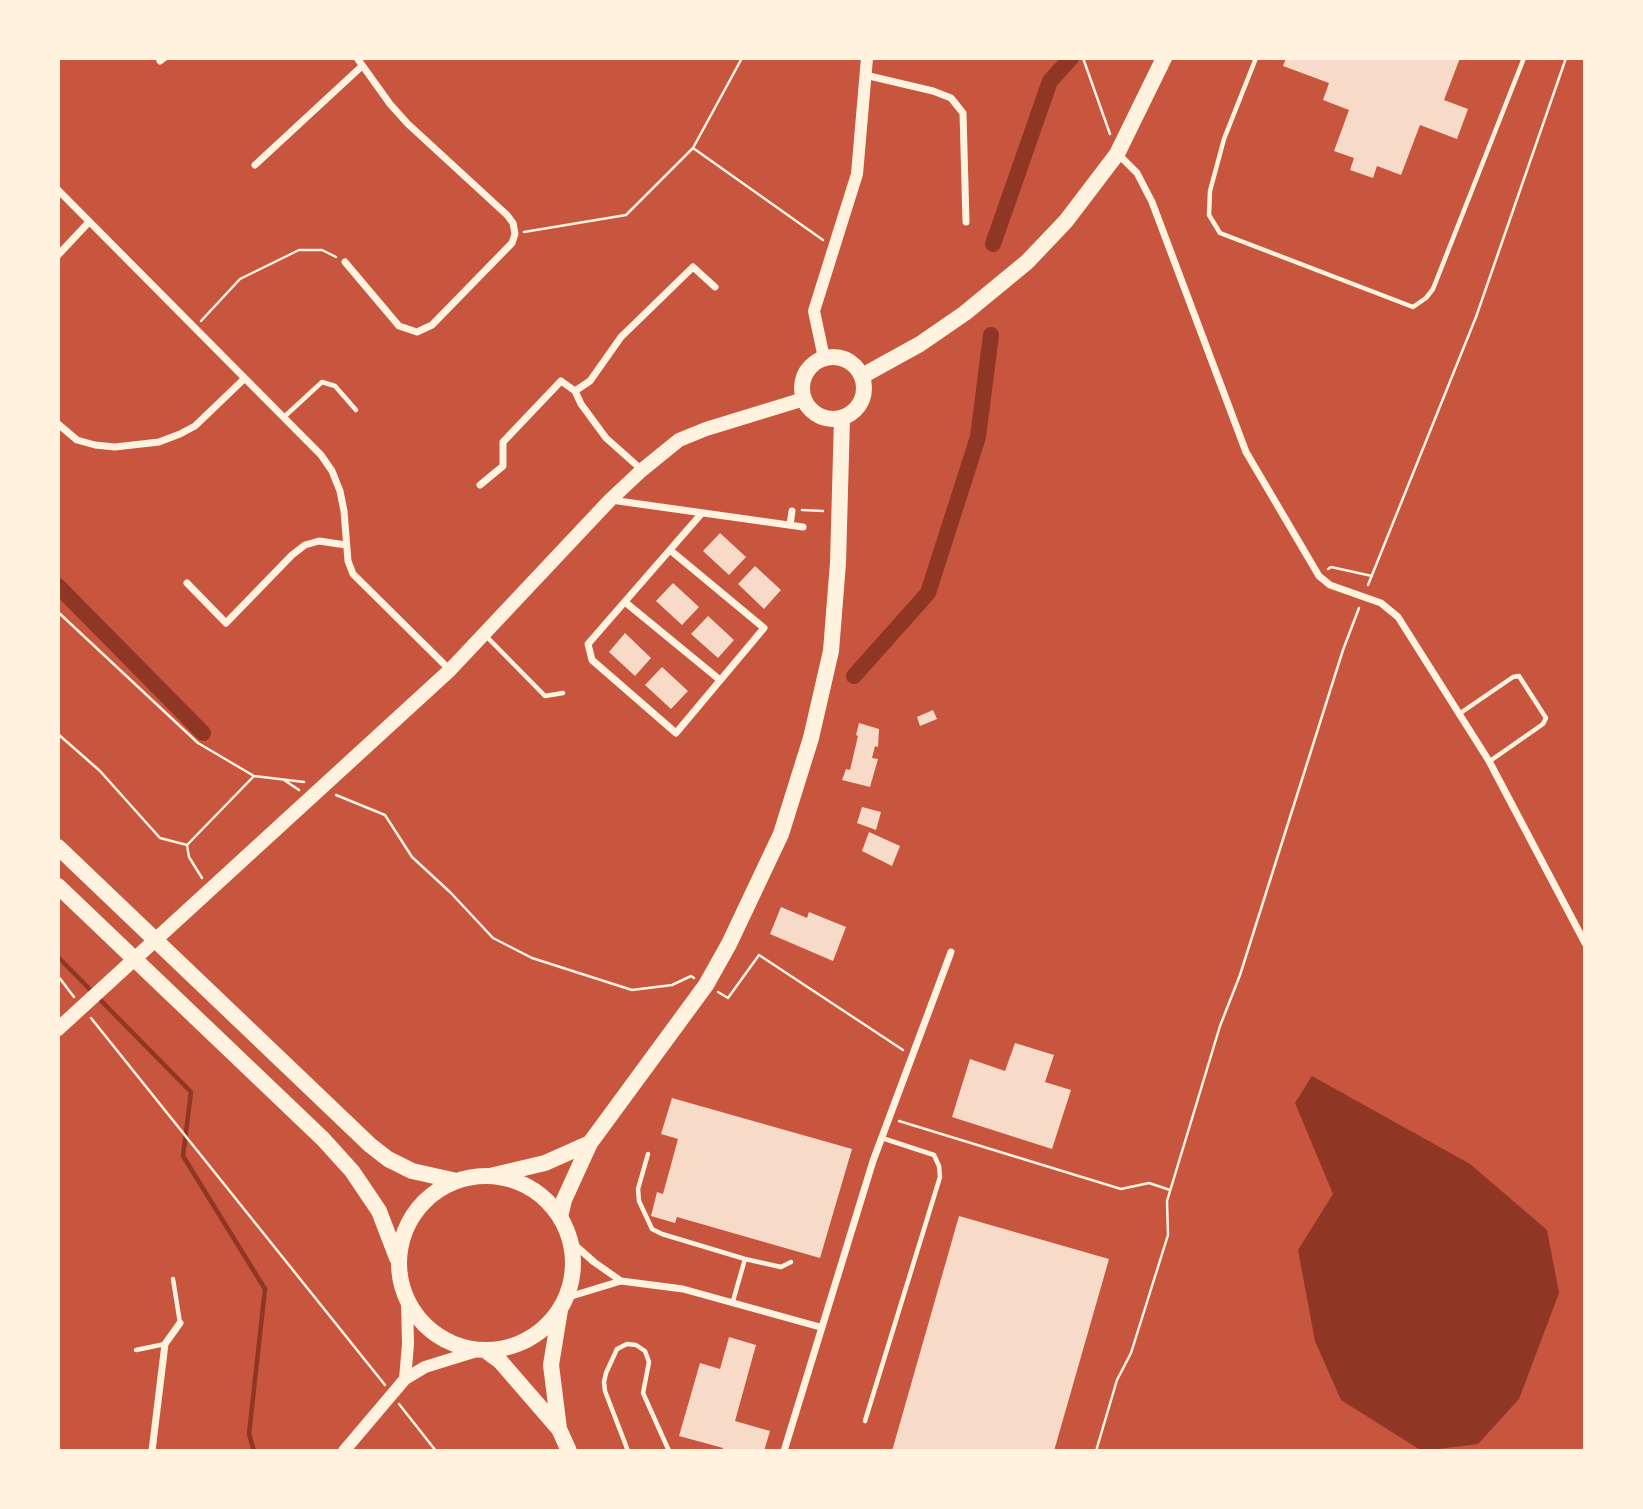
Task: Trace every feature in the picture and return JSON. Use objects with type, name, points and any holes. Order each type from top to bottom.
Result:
[{"type":"main road","points":[[862,376],[919,344],[965,313],[1027,262],[1066,221],[1117,154],[1164,58]]},
{"type":"main road","points":[[824,358],[842,358],[851,362],[862,376],[863,397],[859,407],[842,418],[823,418],[808,407],[804,398],[803,379],[808,370],[824,358]]},
{"type":"main road","points":[[61,1026],[211,891],[315,790],[350,762],[450,670],[610,500],[642,470],[679,440],[804,398]]},
{"type":"main road","points":[[559,1217],[590,1143],[706,985],[776,846],[799,782],[831,651],[840,512],[842,418]]},
{"type":"main road","points":[[58,847],[370,1145],[388,1159],[412,1171],[457,1181]]},
{"type":"main road","points":[[58,887],[323,1139],[352,1171],[379,1211],[399,1264]]},
{"type":"main road","points":[[563,1303],[549,1322],[520,1343],[482,1350],[457,1345],[437,1335],[420,1320],[407,1300],[401,1283],[399,1264],[401,1242],[409,1222],[421,1205],[438,1190],[457,1181],[545,1163],[590,1143]]},
{"type":"main road","points":[[490,1176],[511,1180],[530,1188],[547,1201],[559,1217],[569,1240],[571,1279],[563,1303],[551,1365],[559,1429]]},
{"type":"main road","points":[[482,1350],[499,1361],[559,1429],[569,1451]]},
{"type":"street","points":[[345,262],[399,326],[417,332],[432,325],[512,243],[515,234],[513,223],[507,215],[408,124],[357,58]]},
{"type":"street","points":[[824,358],[814,311],[857,174],[867,58]]},
{"type":"street","points":[[255,165],[362,66]]},
{"type":"street","points":[[865,75],[933,91],[951,98],[963,114],[965,222]]},
{"type":"street","points":[[1117,154],[1137,173],[1152,201],[1245,452],[1319,576],[1330,585],[1381,603],[1398,617],[1489,761],[1585,943]]},
{"type":"street","points":[[58,190],[321,454],[332,471],[344,511],[346,545],[353,574],[450,670]]},
{"type":"street","points":[[58,255],[89,222]]},
{"type":"street","points":[[575,391],[590,381],[621,337],[692,267],[715,287]]},
{"type":"street","points":[[58,424],[76,440],[95,445],[115,447],[159,442],[195,426],[244,379]]},
{"type":"street","points":[[480,485],[503,466],[503,442],[561,382],[575,391],[581,404],[606,438],[642,470]]},
{"type":"street","points":[[610,500],[803,527]]},
{"type":"street","points":[[790,525],[792,511]]},
{"type":"street","points":[[670,550],[764,628],[676,733],[592,660],[588,644],[702,513]]},
{"type":"street","points":[[187,583],[226,623],[305,545],[319,541],[346,545]]},
{"type":"street","points":[[625,602],[720,680]]},
{"type":"street","points":[[787,1450],[820,1326],[881,1138],[951,952]]},
{"type":"street","points":[[569,1240],[621,1281],[683,1289],[820,1326]]},
{"type":"street","points":[[563,1303],[621,1281]]},
{"type":"street","points":[[405,1379],[408,1344],[407,1300]]},
{"type":"street","points":[[152,1451],[165,1344],[180,1324]]},
{"type":"street","points":[[344,1451],[405,1379],[425,1367],[482,1350]]},
{"type":"lane","points":[[1256,58],[1224,139],[1210,191],[1209,215],[1220,233],[1413,307],[1433,289],[1524,58]]},
{"type":"lane","points":[[284,418],[322,382],[335,386],[356,410]]},
{"type":"lane","points":[[484,634],[545,696],[563,693]]},
{"type":"lane","points":[[1459,714],[1513,677],[1519,676],[1546,718],[1544,724],[1489,761]]},
{"type":"lane","points":[[865,1422],[940,1177],[934,1155],[881,1138]]},
{"type":"lane","points":[[648,1154],[638,1189],[639,1201],[652,1228],[662,1234],[745,1259],[781,1267],[790,1262]]},
{"type":"lane","points":[[733,1301],[745,1259]]},
{"type":"lane","points":[[173,1279],[180,1324]]},
{"type":"lane","points":[[136,1350],[165,1344]]},
{"type":"lane","points":[[628,1451],[604,1382],[617,1349],[627,1344],[636,1345],[645,1351],[649,1362],[643,1393],[669,1451]]},
{"type":"path","points":[[515,234],[626,215],[693,148],[742,58]]},
{"type":"path","points":[[1083,58],[1117,154]]},
{"type":"path","points":[[1367,588],[1476,317],[1566,58]]},
{"type":"path","points":[[693,148],[833,252]]},
{"type":"path","points":[[194,329],[240,279],[299,250],[322,250],[345,262]]},
{"type":"path","points":[[792,511],[808,509],[840,512]]},
{"type":"path","points":[[1319,576],[1331,567],[1372,576]]},
{"type":"path","points":[[1096,1451],[1117,1380],[1132,1353],[1168,1235],[1167,1201],[1220,1026],[1240,975],[1343,650],[1362,600]]},
{"type":"path","points":[[58,612],[198,743],[254,776],[281,778],[385,815],[412,858],[452,893],[493,938],[532,958],[632,990],[672,985],[691,976],[728,998],[759,955],[912,1056]]},
{"type":"path","points":[[58,734],[100,771],[160,838],[187,845]]},
{"type":"path","points":[[187,845],[254,776]]},
{"type":"path","points":[[281,778],[315,790]]},
{"type":"path","points":[[187,845],[189,858],[211,891]]},
{"type":"path","points":[[58,976],[75,998]]},
{"type":"path","points":[[83,1009],[436,1451]]},
{"type":"path","points":[[888,1117],[1121,1189],[1149,1183],[1170,1190]]},
{"type":"shaded area","points":[[1312,1076],[1470,1164],[1547,1230],[1559,1293],[1519,1399],[1478,1444],[1422,1451],[1341,1400],[1315,1341],[1298,1250],[1333,1194],[1295,1103]]},
{"type":"building","points":[[1286,58],[1460,58],[1444,100],[1468,109],[1457,139],[1420,125],[1401,175],[1377,166],[1373,178],[1350,170],[1354,158],[1334,151],[1349,110],[1323,100],[1329,83],[1283,66]]},
{"type":"building","points":[[720,533],[746,557],[729,575],[703,551]]},
{"type":"building","points":[[755,566],[781,590],[764,609],[738,584]]},
{"type":"building","points":[[673,583],[699,607],[682,625],[656,601]]},
{"type":"building","points":[[708,616],[734,640],[718,658],[691,634]]},
{"type":"building","points":[[625,633],[651,658],[635,676],[609,652]]},
{"type":"building","points":[[662,667],[688,691],[671,709],[645,685]]},
{"type":"building","points":[[933,710],[937,719],[920,726],[917,717]]},
{"type":"building","points":[[859,723],[879,729],[878,747],[875,746],[872,758],[878,759],[870,787],[842,780],[846,769],[850,770]]},
{"type":"building","points":[[862,807],[881,812],[876,830],[857,823]]},
{"type":"building","points":[[869,832],[900,846],[892,866],[862,851]]},
{"type":"building","points":[[781,907],[807,918],[809,912],[846,927],[833,961],[770,934]]},
{"type":"building","points":[[1015,1043],[1054,1055],[1045,1082],[1071,1090],[1052,1149],[952,1117],[970,1059],[1005,1071]]},
{"type":"building","points":[[672,1098],[852,1149],[820,1258],[677,1217],[675,1223],[651,1216],[657,1192],[663,1194],[678,1139],[661,1134]]},
{"type":"building","points":[[959,1216],[1109,1259],[1054,1451],[892,1451]]},
{"type":"building","points":[[729,1337],[756,1345],[735,1421],[770,1431],[764,1451],[722,1451],[723,1448],[679,1436],[700,1363],[720,1369]]},
{"type":"waterway","points":[[993,244],[1050,81],[1071,58]]},
{"type":"waterway","points":[[854,676],[928,593],[978,437],[991,335]]},
{"type":"waterway","points":[[58,586],[203,733]]},
{"type":"waterway","points":[[58,957],[191,1092],[183,1156],[265,1289],[249,1434],[254,1451]]}]
